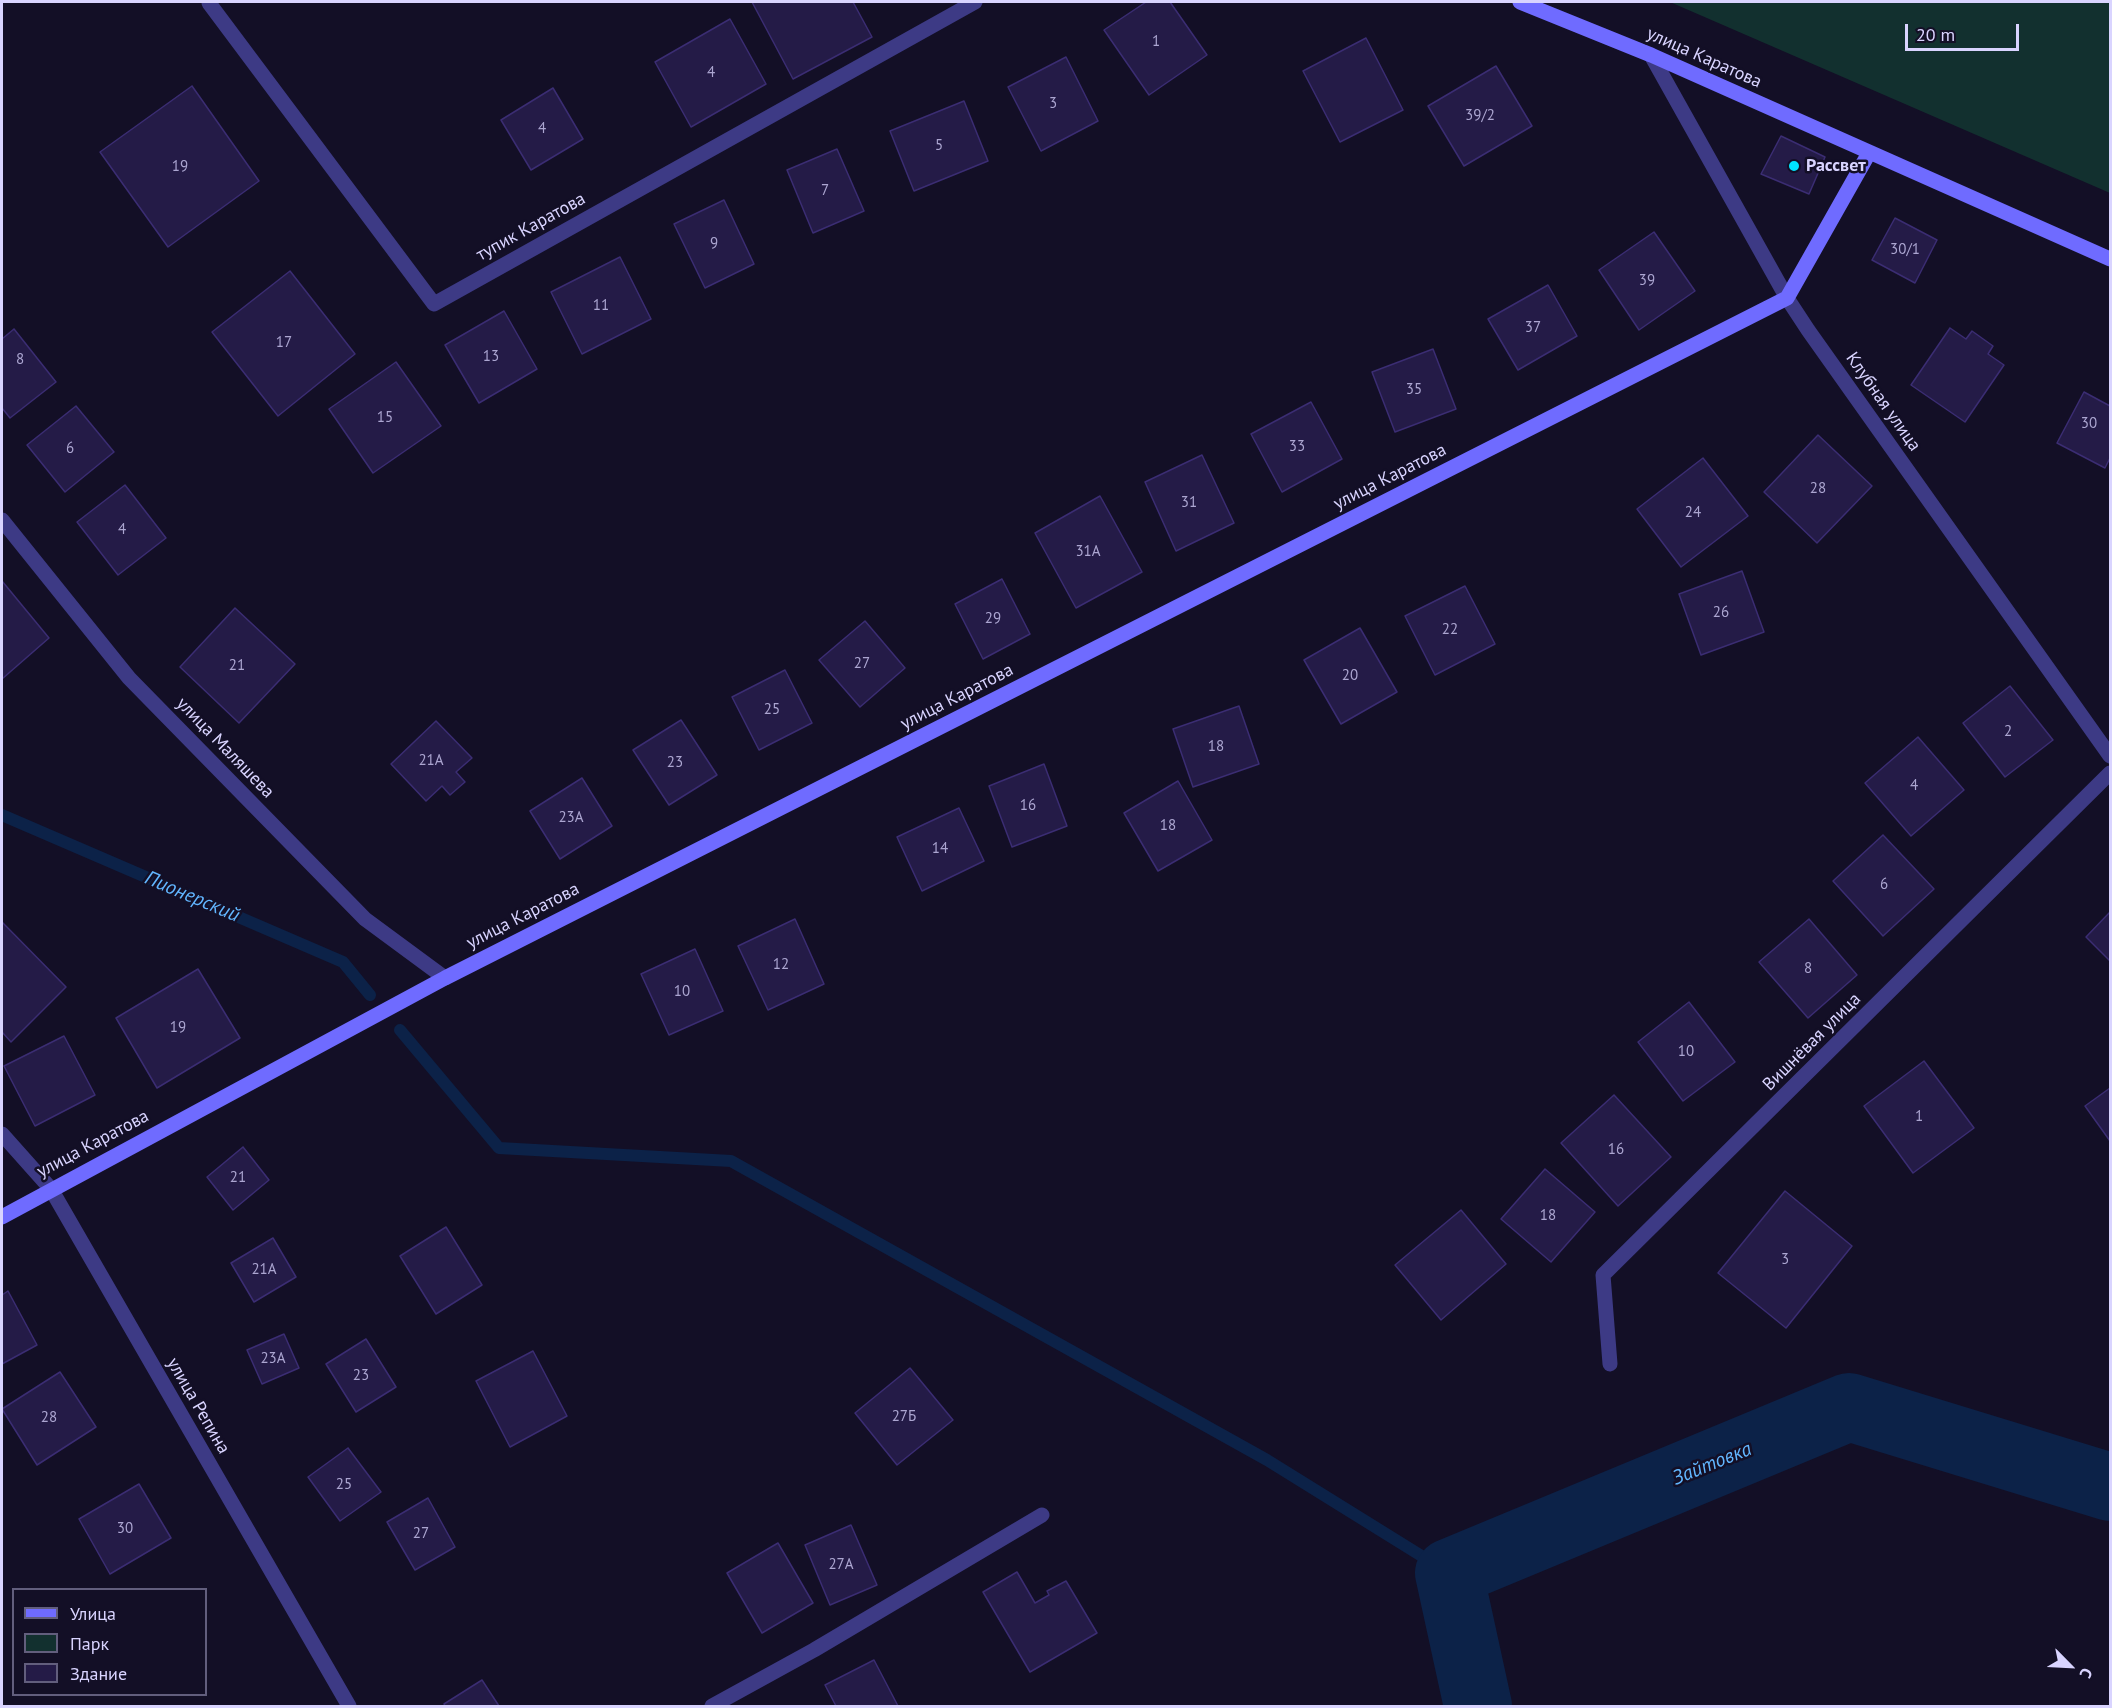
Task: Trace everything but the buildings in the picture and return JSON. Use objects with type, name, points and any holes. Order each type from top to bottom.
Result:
[{"type":"street","name":"тупик Каратова","points":[[209,3],[434,304],[975,2]]},
{"type":"street","name":"улица Каратова","points":[[1520,2],[1651,55],[2110,259]]},
{"type":"street","name":"Клубная улица","points":[[1651,55],[1787,298],[2110,756]]},
{"type":"street","points":[[1787,298],[1869,153]]},
{"type":"street","name":"улица Каратова","points":[[2,1217],[445,978],[1787,298]]},
{"type":"street","name":"улица Маляшева","points":[[2,520],[129,678],[365,920],[445,978]]},
{"type":"street","name":"Вишнёвая улица","points":[[1610,1364],[1603,1275],[2110,773]]},
{"type":"street","name":"улица Репина","points":[[2,1134],[51,1189],[349,1707]]},
{"type":"street","points":[[712,1707],[814,1650],[1042,1515]]},
{"type":"green space","points":[[1670,2],[2110,2],[2110,193]]},
{"type":"waterway","name":"Пионерский","points":[[2,815],[343,962],[370,995]]},
{"type":"waterway","points":[[400,1030],[499,1148],[731,1161],[1267,1460],[1449,1573]]},
{"type":"waterway","name":"Зайтовка","points":[[1478,1706],[1449,1573],[1849,1407],[2110,1487]]},
{"type":"place","name":"Рассвет","points":[[1794,166]]}]
